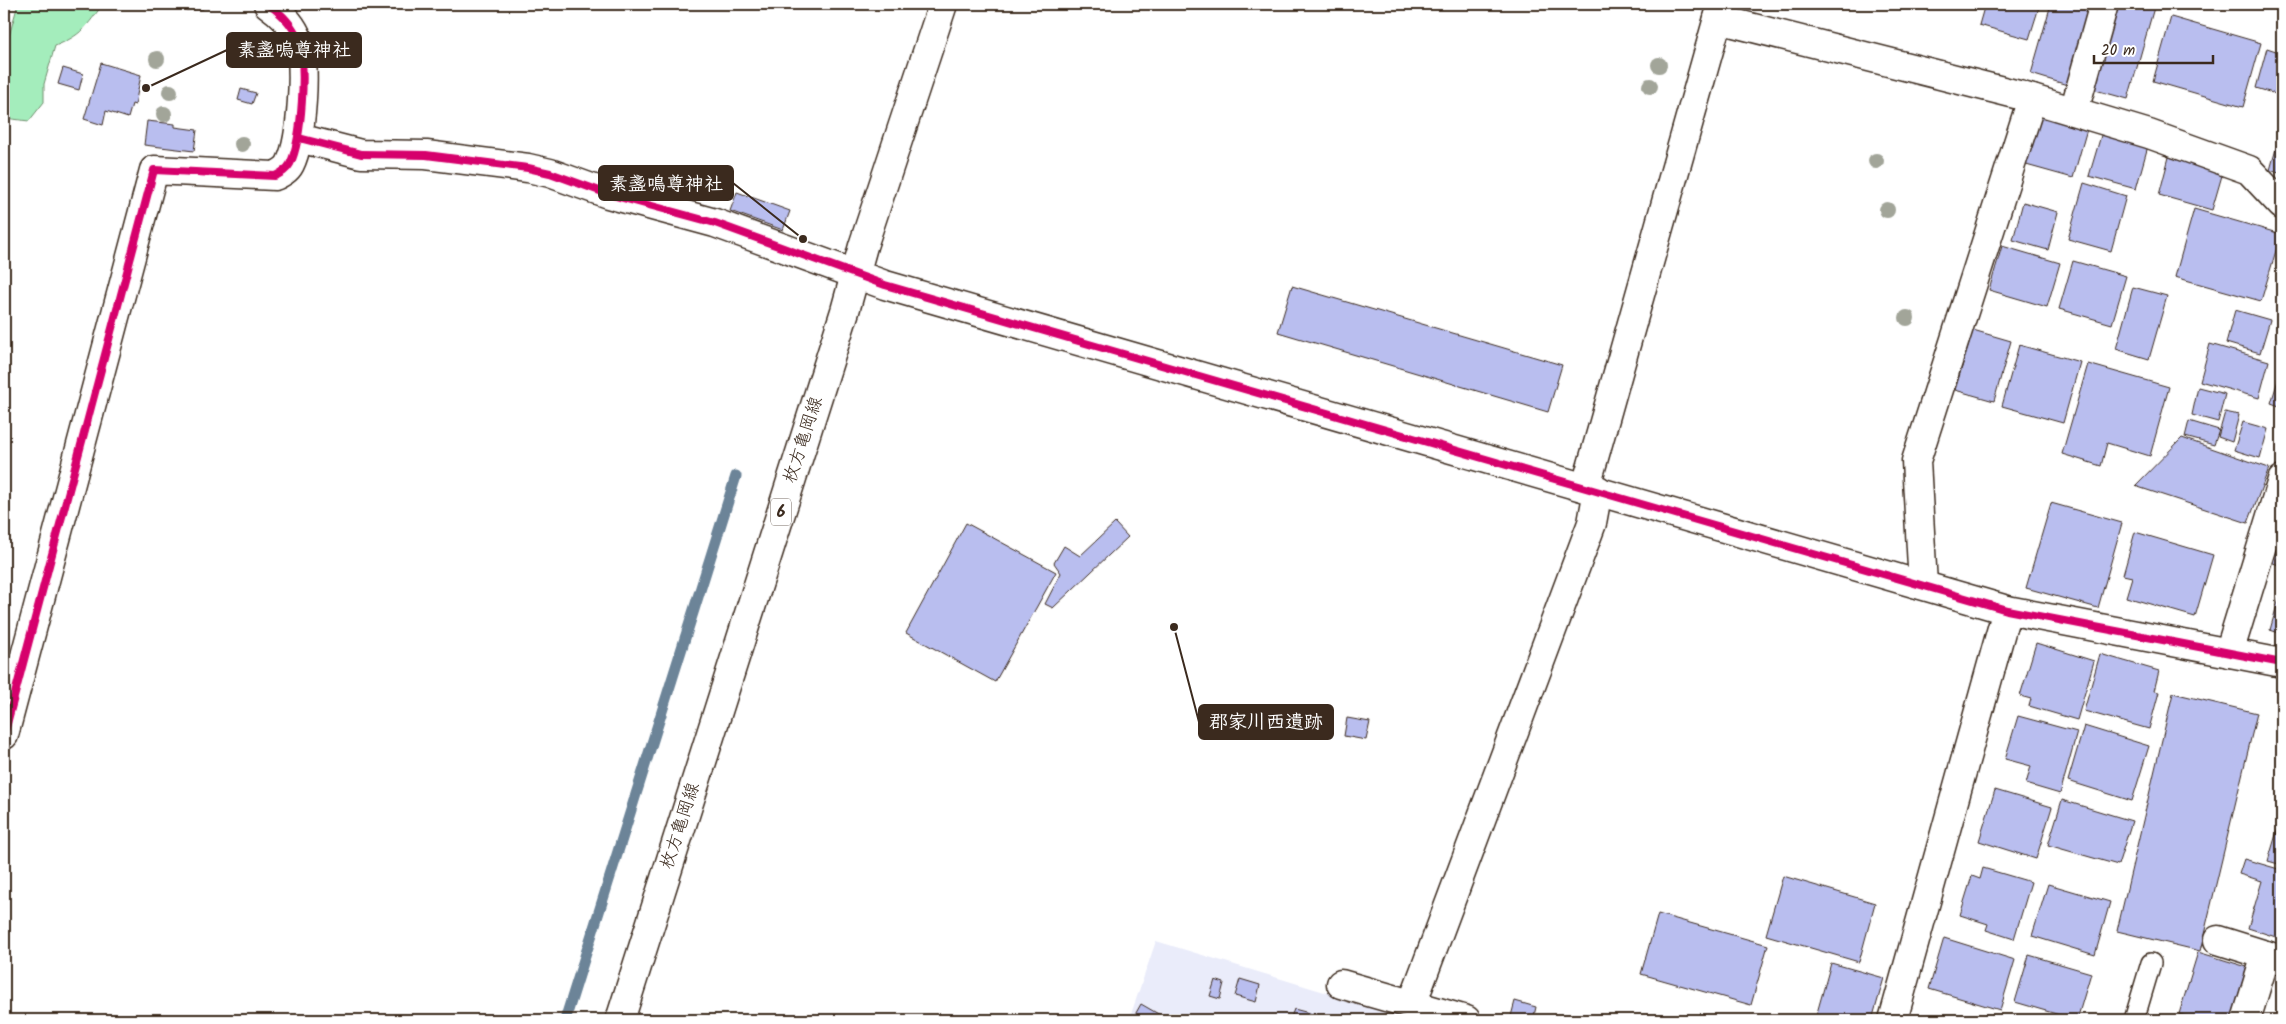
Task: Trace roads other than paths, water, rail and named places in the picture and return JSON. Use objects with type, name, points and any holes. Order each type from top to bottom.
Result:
[{"type":"street","points":[[4,735],[15,654],[154,170],[275,176],[284,172],[290,165],[299,138],[303,68],[301,47],[286,18],[268,4]]},
{"type":"street","name":"枚方亀岡線","points":[[620,1020],[943,4]]},
{"type":"street","points":[[2074,112],[2104,4]]},
{"type":"street","points":[[1412,1004],[1592,523],[1592,488],[1720,11],[2150,134],[2249,170],[2282,205]]},
{"type":"street","points":[[1923,585],[1916,461],[2032,99]]},
{"type":"street","points":[[299,138],[361,154],[426,155],[528,168],[550,173],[608,194],[715,223],[895,288],[1592,488],[2007,610],[2282,663]]},
{"type":"street","points":[[2229,653],[2282,480]]},
{"type":"street","points":[[1893,1020],[2007,610]]},
{"type":"street","points":[[2218,940],[2274,957],[2246,1020]]},
{"type":"street","points":[[1341,984],[1466,1020]]},
{"type":"lane","points":[[2134,1020],[2151,963]]},
{"type":"waterway","points":[[565,1020],[736,476]]},
{"type":"place","name":"素盞嗚尊神社","points":[[146,88]]},
{"type":"place","name":"素盞鳴尊神社","points":[[803,239]]},
{"type":"place","name":"郡家川西遺跡","points":[[1174,627]]}]
